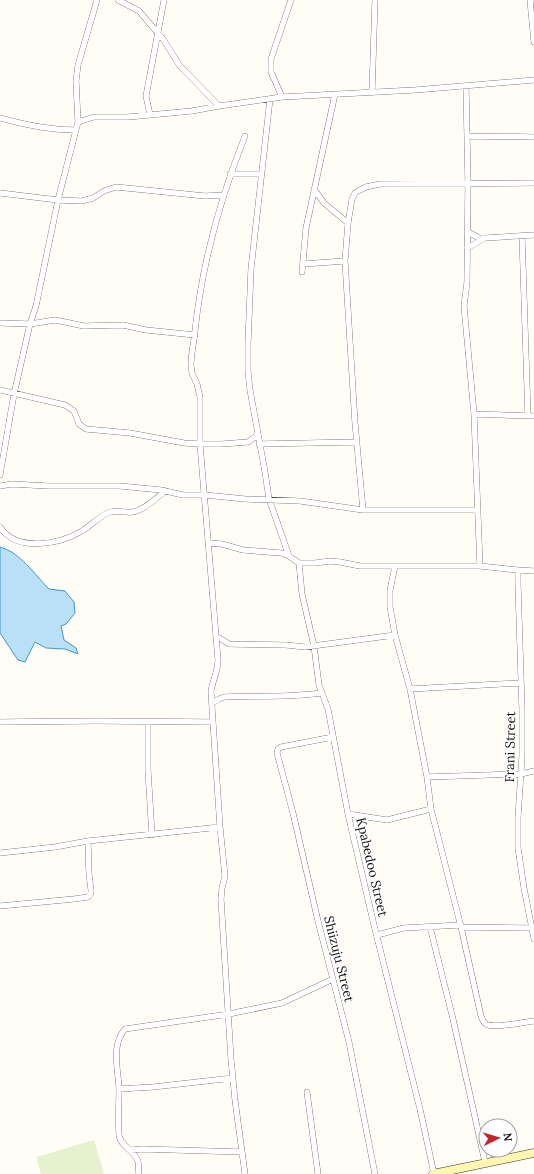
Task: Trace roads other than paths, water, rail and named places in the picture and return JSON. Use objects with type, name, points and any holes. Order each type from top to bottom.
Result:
[{"type":"street","points":[[0,475],[14,394],[30,324],[36,306],[58,200],[78,122],[76,81],[78,65],[97,0]]},
{"type":"street","points":[[118,0],[138,11],[171,50],[180,66],[219,106]]},
{"type":"street","points":[[150,115],[146,96],[164,0]]},
{"type":"street","points":[[282,97],[272,72],[272,59],[291,0]]},
{"type":"street","points":[[372,92],[375,0]]},
{"type":"street","points":[[530,0],[534,42]]},
{"type":"street","points":[[78,122],[94,117],[128,117],[192,111],[282,97],[398,91],[534,80]]},
{"type":"street","points":[[466,86],[468,248],[467,282],[464,306],[474,414],[480,566]]},
{"type":"street","points":[[302,272],[306,228],[335,94]]},
{"type":"street","points":[[270,99],[251,269],[248,343],[250,390],[266,472],[269,499],[289,556]]},
{"type":"street","points":[[0,118],[51,129],[75,130]]},
{"type":"street","points":[[245,136],[230,174],[202,281],[191,365],[192,373],[197,384],[200,397],[200,444],[216,636],[218,666],[211,688],[212,722],[225,876],[221,891],[233,1078],[245,1174]]},
{"type":"street","points":[[467,136],[534,137]]},
{"type":"street","points":[[230,174],[261,174]]},
{"type":"street","points":[[363,510],[345,261],[348,223],[352,199],[356,193],[366,187],[380,184],[534,183]]},
{"type":"street","points":[[0,193],[58,200],[82,201],[93,198],[104,191],[116,187],[205,196],[224,195]]},
{"type":"street","points":[[314,189],[324,203],[348,223]]},
{"type":"street","points":[[468,232],[481,239]]},
{"type":"street","points":[[468,248],[481,239],[534,235]]},
{"type":"street","points":[[474,414],[531,416],[522,236]]},
{"type":"street","points":[[303,264],[345,261]]},
{"type":"street","points":[[0,323],[30,324],[55,320],[84,326],[124,325],[146,330],[194,335]]},
{"type":"street","points":[[0,390],[65,405],[74,411],[78,424],[86,429],[130,433],[184,443],[200,444],[248,442],[260,446],[357,442]]},
{"type":"street","points":[[248,442],[258,435]]},
{"type":"street","points":[[0,486],[12,484],[48,486],[120,486],[165,491],[183,495],[300,501],[363,510],[478,510]]},
{"type":"street","points":[[0,527],[3,532],[19,542],[49,543],[69,538],[83,531],[110,512],[135,511],[150,503],[165,491]]},
{"type":"street","points":[[208,543],[222,544],[238,549],[273,552],[289,556],[299,563],[330,561],[360,566],[480,566],[534,571]]},
{"type":"street","name":"Kpabedoo Street","points":[[299,563],[302,594],[314,646],[321,693],[328,709],[348,814],[420,1109],[433,1174]]},
{"type":"street","points":[[395,566],[390,590],[390,607],[395,636],[410,689],[427,777],[431,809],[461,926],[481,1016],[487,1025],[494,1026],[534,1021]]},
{"type":"street","name":"Frani Street","points":[[518,570],[522,709],[518,848],[534,939]]},
{"type":"street","points":[[216,636],[229,644],[314,646],[395,636]]},
{"type":"street","points":[[410,689],[521,683]]},
{"type":"street","points":[[212,703],[224,697],[306,695],[321,693]]},
{"type":"street","points":[[0,722],[212,722]]},
{"type":"street","points":[[148,722],[148,770],[152,835]]},
{"type":"street","name":"Shiizuju Street","points":[[333,737],[281,747],[277,751],[349,1042],[374,1174]]},
{"type":"street","points":[[427,777],[521,774],[534,771]]},
{"type":"street","points":[[348,814],[387,820],[431,809]]},
{"type":"street","points":[[0,853],[55,847],[88,841],[220,827]]},
{"type":"street","points":[[0,906],[88,897],[91,890],[88,841]]},
{"type":"street","points":[[377,935],[394,930],[430,927],[461,926],[532,928]]},
{"type":"street","points":[[430,927],[453,1019],[485,1162]]},
{"type":"street","points":[[139,1174],[138,1160],[131,1150],[119,1138],[119,1089],[116,1054],[119,1039],[125,1029],[229,1014],[282,1003],[333,980]]},
{"type":"street","points":[[119,1089],[153,1087],[233,1078]]},
{"type":"street","points":[[308,1092],[318,1174]]},
{"type":"street","points":[[131,1150],[242,1152]]},
{"type":"street","points":[[433,1174],[534,1153]]},
{"type":"water","points":[[0,547],[8,550],[21,559],[49,589],[65,591],[74,602],[75,613],[66,624],[61,626],[64,640],[76,648],[78,654],[65,649],[46,648],[35,642],[25,662],[18,660],[0,633]]}]
